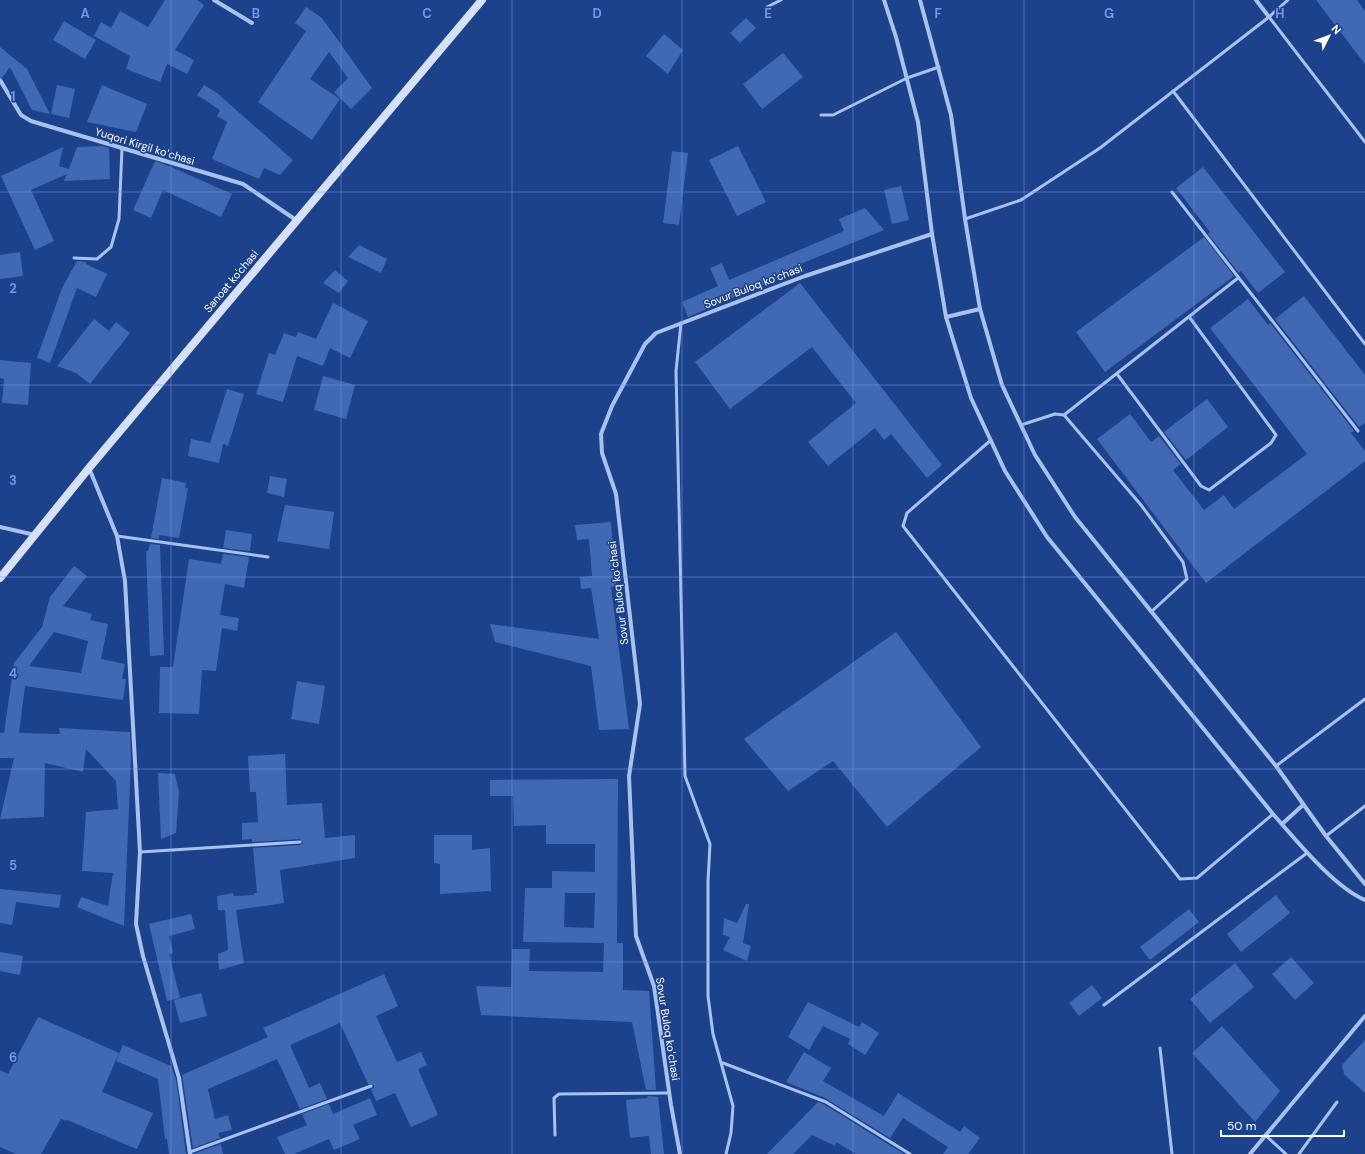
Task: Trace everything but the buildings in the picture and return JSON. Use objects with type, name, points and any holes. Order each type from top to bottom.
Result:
[{"type":"main road","name":"Sanoat ko'chasi","points":[[0,578],[89,468],[482,0]]},
{"type":"street","points":[[214,0],[252,22]]},
{"type":"street","points":[[884,0],[896,37],[918,122],[932,234],[946,317],[970,398],[1005,471],[1047,537],[1273,814],[1307,853],[1353,896],[1365,900]]},
{"type":"street","points":[[920,0],[952,115],[965,219],[980,309],[1002,385],[1035,455],[1075,518],[1276,766],[1326,836],[1365,884]]},
{"type":"street","points":[[1256,0],[1269,17]]},
{"type":"street","name":"Yuqori Kirgil koʻchasi","points":[[0,80],[21,115],[31,121],[242,184],[296,220]]},
{"type":"street","name":"Sovur Buloq koʻchasi","points":[[680,1154],[669,1093],[654,986],[636,936],[629,776],[640,704],[616,494],[602,453],[601,434],[612,406],[645,344],[656,333],[805,276],[932,234]]},
{"type":"street","points":[[946,317],[980,309]]},
{"type":"street","points":[[89,468],[117,536],[125,581],[140,852],[136,924],[143,956],[179,1078],[190,1153]]},
{"type":"street","points":[[0,527],[36,535]]},
{"type":"street","points":[[1282,824],[1303,805]]},
{"type":"street","points":[[1250,1154],[1365,1016]]},
{"type":"lane","points":[[766,8],[781,0]]},
{"type":"lane","points":[[965,219],[1021,200],[1100,148],[1269,17],[1288,0]]},
{"type":"lane","points":[[1269,17],[1365,142]]},
{"type":"lane","points":[[822,115],[833,115],[907,78],[939,67]]},
{"type":"lane","points":[[1173,92],[1365,344]]},
{"type":"lane","points":[[74,258],[97,259],[110,247],[119,219],[122,148]]},
{"type":"lane","points":[[1172,192],[1358,431]]},
{"type":"lane","points":[[1064,415],[1190,318],[1238,278]]},
{"type":"lane","points":[[1117,374],[1200,486],[1209,490],[1271,443],[1276,435],[1190,318]]},
{"type":"lane","points":[[680,323],[676,371],[686,776],[710,844],[708,881],[708,996],[713,1034],[723,1063],[733,1106],[731,1133],[726,1154]]},
{"type":"lane","points":[[1021,425],[1055,414],[1064,415],[1141,505],[1183,562],[1187,579],[1151,612]]},
{"type":"lane","points":[[991,440],[907,513],[903,526],[1180,879],[1197,878],[1273,814]]},
{"type":"lane","points":[[117,536],[268,557]]},
{"type":"lane","points":[[1276,766],[1365,699]]},
{"type":"lane","points":[[1326,836],[1365,806]]},
{"type":"lane","points":[[140,852],[300,842]]},
{"type":"lane","points":[[1104,1005],[1307,853]]},
{"type":"lane","points":[[1160,1048],[1172,1154]]},
{"type":"lane","points":[[723,1063],[826,1102],[910,1154]]},
{"type":"lane","points":[[190,1153],[371,1086]]},
{"type":"lane","points":[[555,1135],[554,1098],[559,1094],[669,1093]]},
{"type":"lane","points":[[1298,1154],[1337,1102]]},
{"type":"lane","points":[[1265,1135],[1286,1154]]}]
